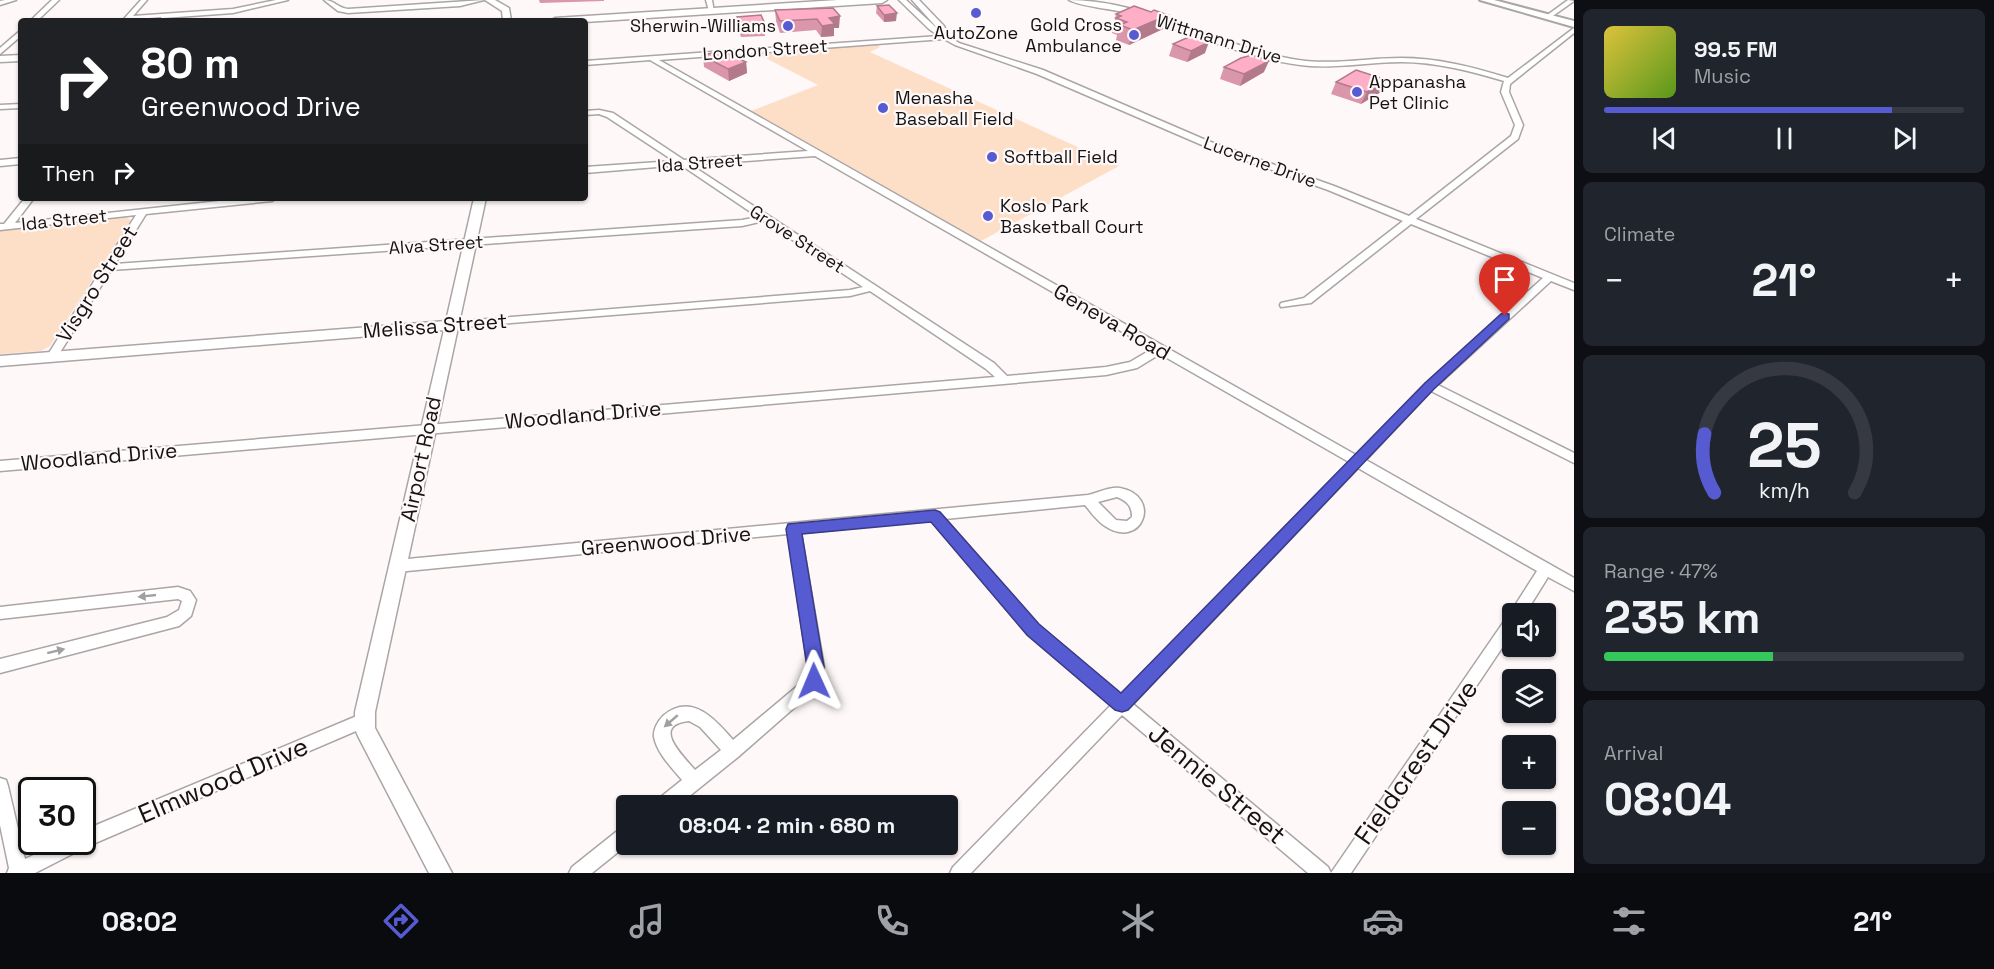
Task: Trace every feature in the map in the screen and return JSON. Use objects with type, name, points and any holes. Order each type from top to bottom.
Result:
[{"type":"main road","points":[[588,19],[882,0]]},
{"type":"main road","points":[[1484,0],[1574,24]]},
{"type":"main road","points":[[0,59],[18,58]]},
{"type":"street","points":[[0,3],[13,0]]},
{"type":"street","points":[[36,18],[56,0]]},
{"type":"street","points":[[128,18],[144,0]]},
{"type":"street","points":[[150,18],[233,11],[285,0]]},
{"type":"street","points":[[327,0],[340,10],[348,11],[460,4],[481,0]]},
{"type":"street","points":[[489,0],[506,10],[507,18]]},
{"type":"street","points":[[709,0],[712,11]]},
{"type":"street","name":"Lucerne Drive","points":[[902,0],[931,28],[966,47],[1040,72],[1221,149],[1311,180],[1574,287]]},
{"type":"street","name":"Lucerne Drive","points":[[915,0],[942,27],[946,37]]},
{"type":"street","name":"Wittmann Drive","points":[[1072,0],[1129,11],[1252,52],[1295,62],[1337,65],[1387,60],[1427,62],[1466,68],[1508,80]]},
{"type":"street","points":[[1548,17],[1572,0]]},
{"type":"street","points":[[1284,305],[1307,302],[1515,136],[1519,125],[1504,92],[1508,80],[1574,30]]},
{"type":"street","points":[[0,52],[18,36]]},
{"type":"street","name":"London Street","points":[[588,63],[946,37]]},
{"type":"street","name":"Geneva Road","points":[[651,58],[1574,585]]},
{"type":"street","points":[[0,107],[18,106]]},
{"type":"street","name":"Grove Street","points":[[588,113],[610,115],[990,366],[1004,379]]},
{"type":"street","name":"Ida Street","points":[[588,170],[816,153]]},
{"type":"street","points":[[0,163],[18,161]]},
{"type":"street","points":[[4,227],[27,201]]},
{"type":"street","name":"Ida Street","points":[[4,227],[244,201]]},
{"type":"street","name":"Airport Road","points":[[364,720],[479,201]]},
{"type":"street","name":"Visgro Street","points":[[52,356],[143,212]]},
{"type":"street","name":"Alva Street","points":[[107,267],[742,223],[764,218]]},
{"type":"street","points":[[959,873],[1430,386],[1550,277]]},
{"type":"street","name":"Melissa Street","points":[[0,360],[850,293],[870,288]]},
{"type":"street","name":"Woodland Drive","points":[[0,466],[1116,370],[1141,362],[1161,349]]},
{"type":"street","points":[[1430,386],[1574,458]]},
{"type":"street","name":"Greenwood Drive","points":[[397,566],[1088,500]]},
{"type":"street","name":"Jennie Street","points":[[935,516],[1033,630],[1322,873]]},
{"type":"street","points":[[677,795],[811,685],[816,674],[794,529]]},
{"type":"street","points":[[1524,603],[1546,569]]},
{"type":"street","points":[[0,612],[178,593],[185,595],[189,600],[186,613],[170,623],[0,666]]},
{"type":"street","name":"Fieldcrest Drive","points":[[1340,873],[1502,636]]},
{"type":"street","points":[[694,781],[666,746],[662,735],[669,720],[688,713],[697,715],[705,720],[732,752]]},
{"type":"street","points":[[364,720],[370,739],[441,873]]},
{"type":"street","name":"Elmwood Drive","points":[[96,835],[364,720]]},
{"type":"street","points":[[0,786],[18,872]]},
{"type":"street","points":[[578,873],[616,843]]},
{"type":"street","name":"Elmwood Drive","points":[[18,872],[53,855]]},
{"type":"shaded area","points":[[877,44],[880,47],[870,52],[1119,166],[981,241],[751,111],[818,85],[754,52]]},
{"type":"shaded area","points":[[126,217],[131,220],[50,346],[41,351],[0,354],[0,230]]},
{"type":"building","points":[[889,5],[897,13],[884,15],[877,6]]},
{"type":"building","points":[[1134,6],[1168,15],[1133,30],[1120,25],[1127,22],[1116,18],[1121,16],[1116,14]]},
{"type":"building","points":[[833,8],[840,16],[829,18],[835,24],[822,26],[817,19],[780,21],[775,10]]},
{"type":"building","points":[[761,15],[765,24],[741,26],[737,17]]},
{"type":"building","points":[[1191,36],[1209,42],[1191,51],[1173,44]]},
{"type":"building","points":[[720,50],[746,62],[728,69],[703,56]]},
{"type":"building","points":[[1252,55],[1269,61],[1244,74],[1224,67],[1241,58]]},
{"type":"building","points":[[1356,70],[1387,80],[1367,92],[1336,82]]},
{"type":"place","name":"AutoZone","points":[[976,13]]},
{"type":"place","name":"Sherwin-Williams","points":[[788,26]]},
{"type":"place","name":"Gold Cross Ambulance","points":[[1134,35]]},
{"type":"place","name":"Appanasha Pet Clinic","points":[[1357,92]]},
{"type":"place","name":"Menasha Baseball Field","points":[[883,108]]},
{"type":"place","name":"Softball Field","points":[[992,157]]},
{"type":"place","name":"Koslo Park Basketball Court","points":[[988,216]]},
{"type":"route","points":[[814,681],[816,667],[794,529],[935,516],[1033,630],[1122,704],[1430,386],[1505,316]]}]
